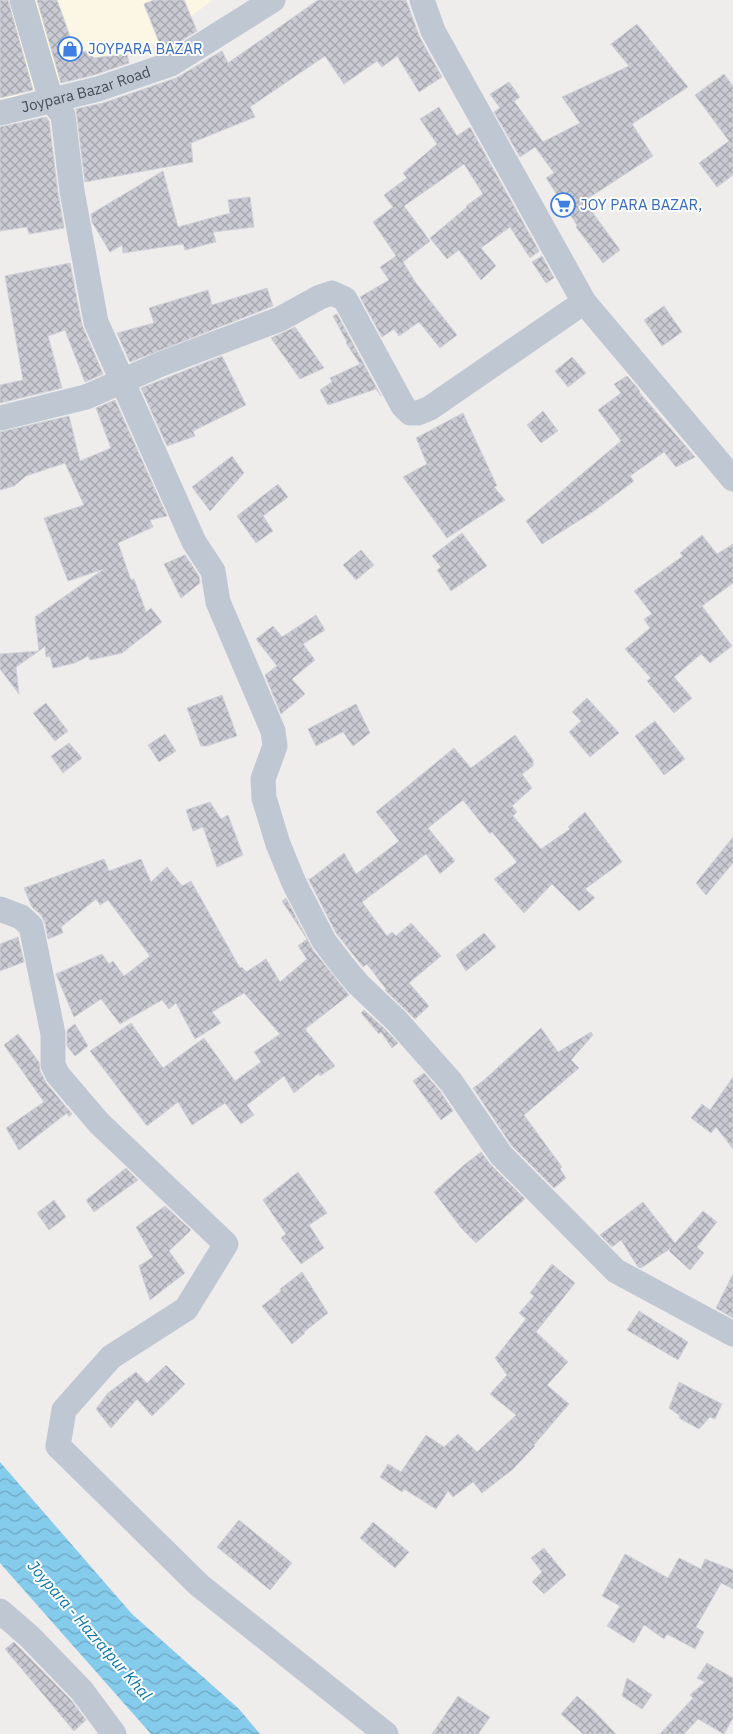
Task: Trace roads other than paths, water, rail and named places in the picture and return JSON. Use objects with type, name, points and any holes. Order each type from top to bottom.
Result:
[{"type":"street","points":[[22,0],[51,100],[63,115],[72,191],[96,322],[194,542],[214,571],[218,602],[273,731],[275,746],[263,779],[264,798],[278,844],[294,883],[324,941],[358,984],[396,1020],[451,1082],[501,1155],[616,1271],[733,1334]]},
{"type":"street","name":"Joypara Bazar Road","points":[[0,113],[98,89],[171,64],[273,0]]},
{"type":"street","points":[[422,0],[432,31],[584,302],[733,479]]},
{"type":"street","points":[[0,418],[86,397],[161,364],[280,319],[320,297],[332,293],[345,299],[403,406],[410,413],[418,413],[430,408],[584,302]]},
{"type":"street","points":[[0,909],[21,917],[31,926],[53,1034],[53,1065],[58,1075],[100,1123],[226,1244],[186,1309],[111,1357],[64,1410],[58,1446],[199,1585],[386,1734]]},
{"type":"street","points":[[0,1611],[30,1637],[82,1691],[114,1734]]},
{"type":"water","name":"Joypara - Hazratpur Khal","points":[[0,1462],[132,1614],[239,1709],[260,1734],[151,1734],[0,1563]]},
{"type":"place","name":"JOYPARA BAZAR","points":[[70,49]]},
{"type":"place","name":"JOY PARA BAZAR,","points":[[563,205]]}]
